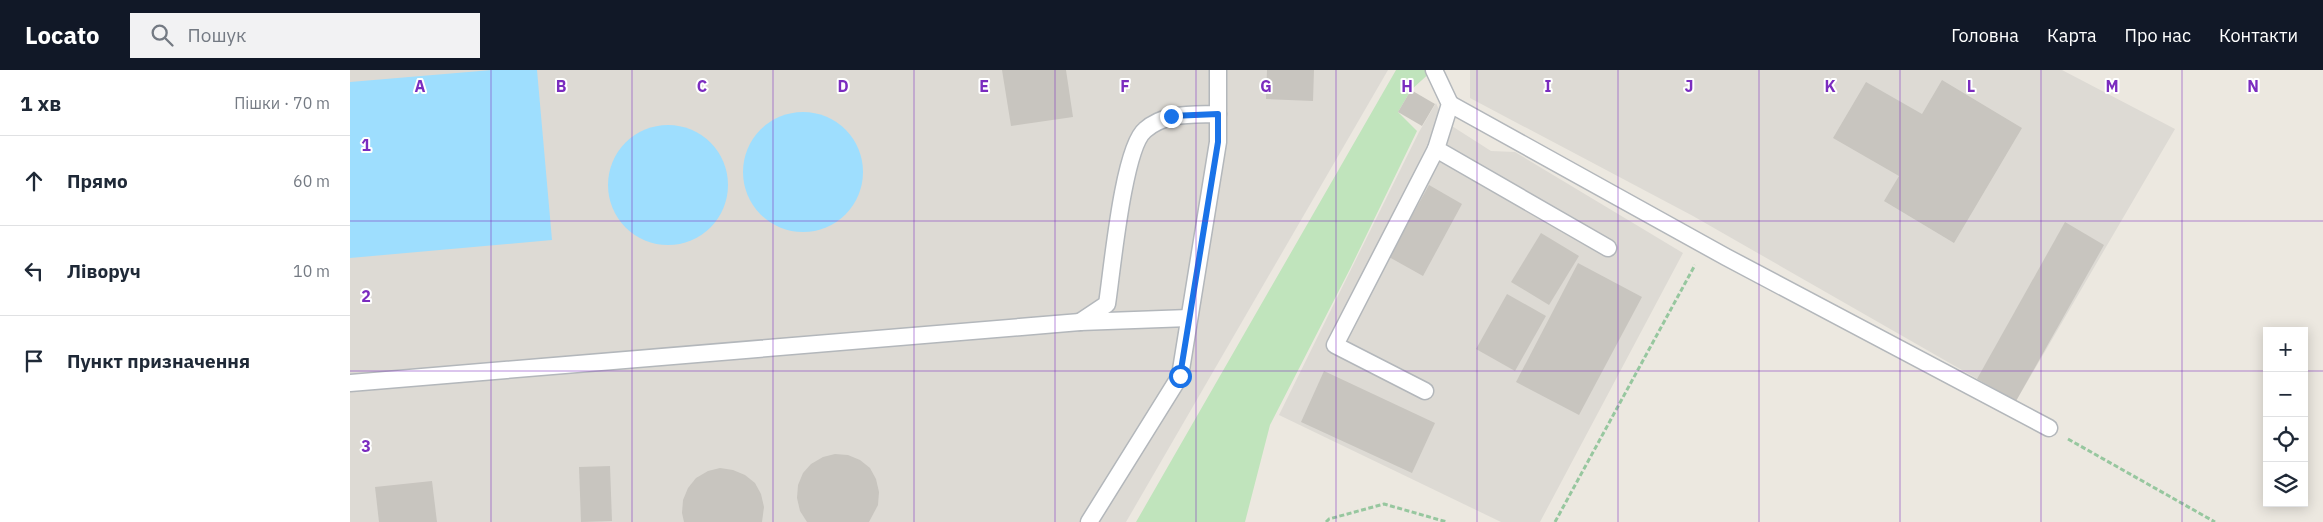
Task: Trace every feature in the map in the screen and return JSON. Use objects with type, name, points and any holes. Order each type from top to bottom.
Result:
[{"type":"lane","points":[[1089,522],[1180,376],[1218,142],[1218,70]]},
{"type":"lane","points":[[1434,70],[1450,104],[1726,257],[2049,428]]},
{"type":"lane","points":[[1425,391],[1335,345],[1436,149],[1450,104]]},
{"type":"lane","points":[[1080,322],[1107,304],[1120,206],[1133,147],[1144,130],[1171,116],[1218,114]]},
{"type":"lane","points":[[1436,149],[1608,248]]},
{"type":"lane","points":[[350,383],[1080,322],[1189,318]]},
{"type":"path","points":[[1555,522],[1696,262],[1726,257]]},
{"type":"path","points":[[2049,428],[2215,522]]},
{"type":"path","points":[[1326,522],[1328,519],[1384,504],[1447,522]]},
{"type":"shaded area","points":[[350,70],[1388,70],[1126,522],[350,522]]},
{"type":"shaded area","points":[[1470,70],[2062,70],[2175,129],[2016,401],[1693,216],[1470,98]]},
{"type":"shaded area","points":[[1436,103],[1444,121],[1491,151],[1515,152],[1683,253],[1540,522],[1501,522],[1279,415],[1419,132]]},
{"type":"green space","points":[[1396,70],[1433,70],[1411,90],[1398,112],[1417,131],[1350,269],[1270,425],[1245,522],[1136,522]]},
{"type":"water","points":[[492,70],[537,70],[552,240],[350,258],[350,82]]},
{"type":"water","points":[[803,112],[826,116],[846,129],[859,149],[863,172],[859,195],[846,215],[826,228],[803,232],[780,228],[760,215],[747,195],[743,172],[747,149],[760,129],[780,116]]},
{"type":"water","points":[[668,125],[691,129],[711,142],[724,162],[728,185],[724,208],[711,228],[691,241],[668,245],[645,241],[625,228],[612,208],[608,185],[612,162],[625,142],[645,129]]},
{"type":"building","points":[[1002,70],[1066,70],[1073,117],[1011,126]]},
{"type":"building","points":[[1267,70],[1314,70],[1313,101],[1266,99]]},
{"type":"building","points":[[1942,80],[2022,128],[1954,243],[1884,201],[1899,176],[1833,138],[1866,82],[1922,114]]},
{"type":"building","points":[[1411,90],[1435,104],[1422,126],[1398,112]]},
{"type":"building","points":[[1429,185],[1462,204],[1423,276],[1389,257]]},
{"type":"building","points":[[2065,222],[2104,245],[2016,401],[1977,379]]},
{"type":"building","points":[[1541,233],[1579,256],[1549,305],[1511,282]]},
{"type":"building","points":[[1578,263],[1642,297],[1579,415],[1516,382]]},
{"type":"building","points":[[1507,294],[1546,316],[1515,371],[1476,349]]},
{"type":"building","points":[[1324,371],[1435,423],[1412,473],[1301,422]]},
{"type":"building","points":[[835,454],[848,455],[860,460],[870,468],[876,479],[879,492],[878,505],[869,522],[807,522],[800,511],[797,498],[798,485],[803,473],[811,464],[823,457]]},
{"type":"building","points":[[610,466],[612,521],[581,522],[579,467]]},
{"type":"building","points":[[720,468],[733,470],[745,475],[755,483],[761,494],[764,507],[762,522],[684,522],[682,513],[683,500],[688,488],[696,478],[708,471]]},
{"type":"building","points":[[432,481],[437,522],[379,522],[375,487]]},
{"type":"route","points":[[1171,116],[1218,114],[1218,142],[1180,376]]}]
